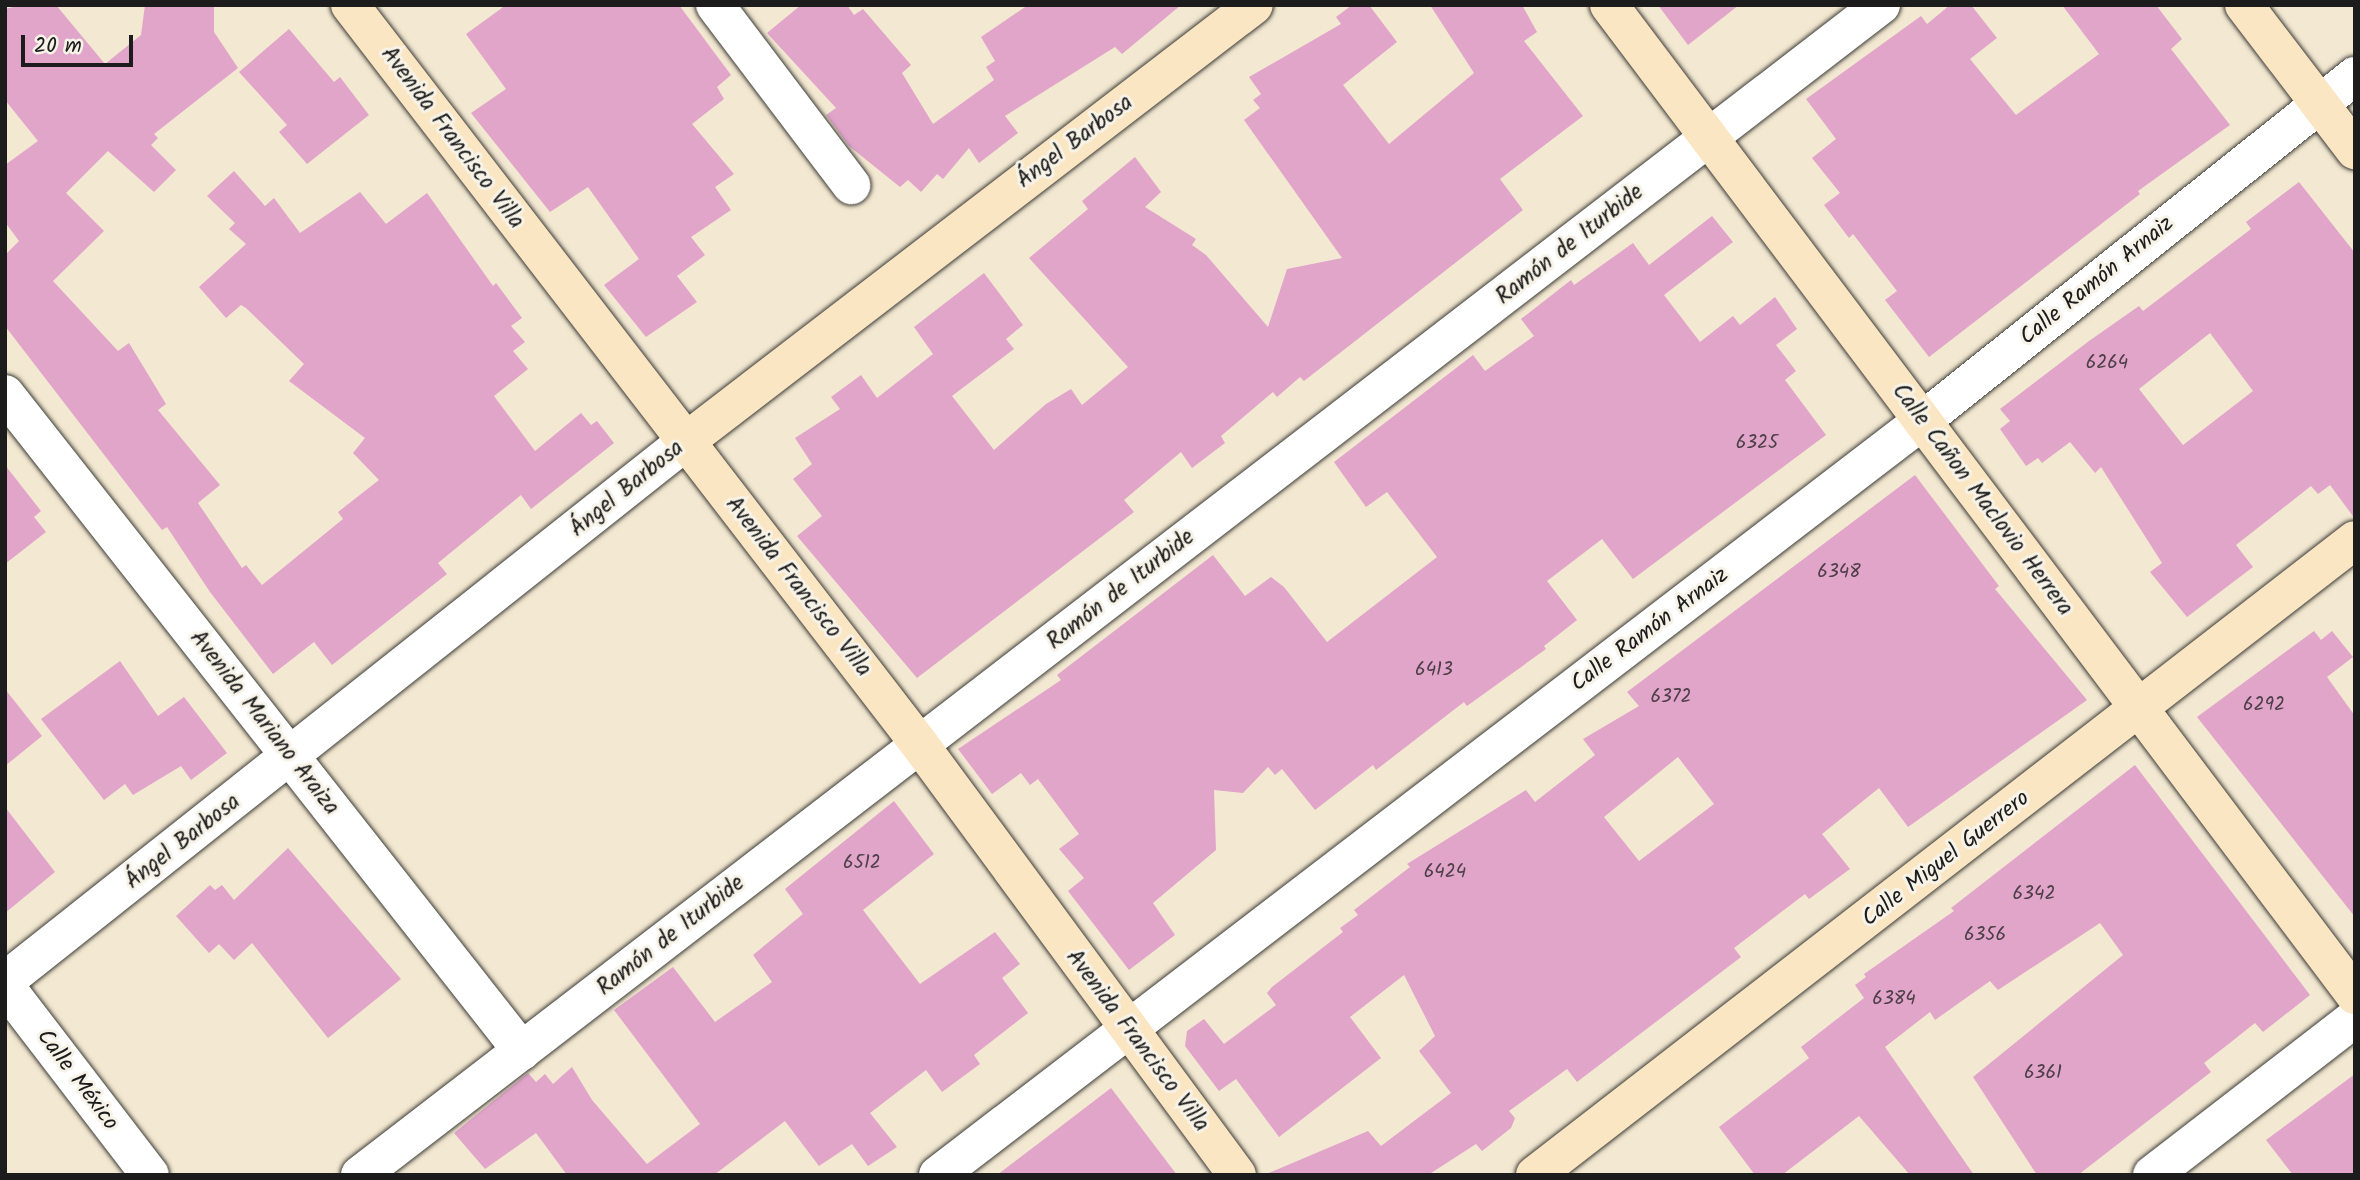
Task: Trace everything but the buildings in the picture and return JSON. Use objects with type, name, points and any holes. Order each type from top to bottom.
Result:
[{"type":"street","name":"Avenida Francisco Villa","points":[[350,5],[920,745],[1127,1030],[1237,1175]]},
{"type":"street","points":[[715,5],[852,185]]},
{"type":"street","name":"Ángel Barbosa","points":[[5,983],[292,758],[685,442],[1254,5]]},
{"type":"street","name":"Calle Cañon Maclovio Herrera","points":[[1609,5],[2355,995]]},
{"type":"street","name":"Ramón de Iturbide","points":[[360,1175],[1881,5]]},
{"type":"street","points":[[2244,5],[2355,150]]},
{"type":"street","name":"Calle Ramón Arnaiz","points":[[938,1175],[1922,421],[2355,76]]},
{"type":"street","name":"Avenida Mariano Araiza","points":[[5,394],[522,1051]]},
{"type":"street","name":"Calle Miguel Guerrero","points":[[1535,1175],[2355,540]]},
{"type":"street","name":"Calle México","points":[[5,983],[150,1175]]},
{"type":"street","points":[[2152,1175],[2355,1018]]}]
